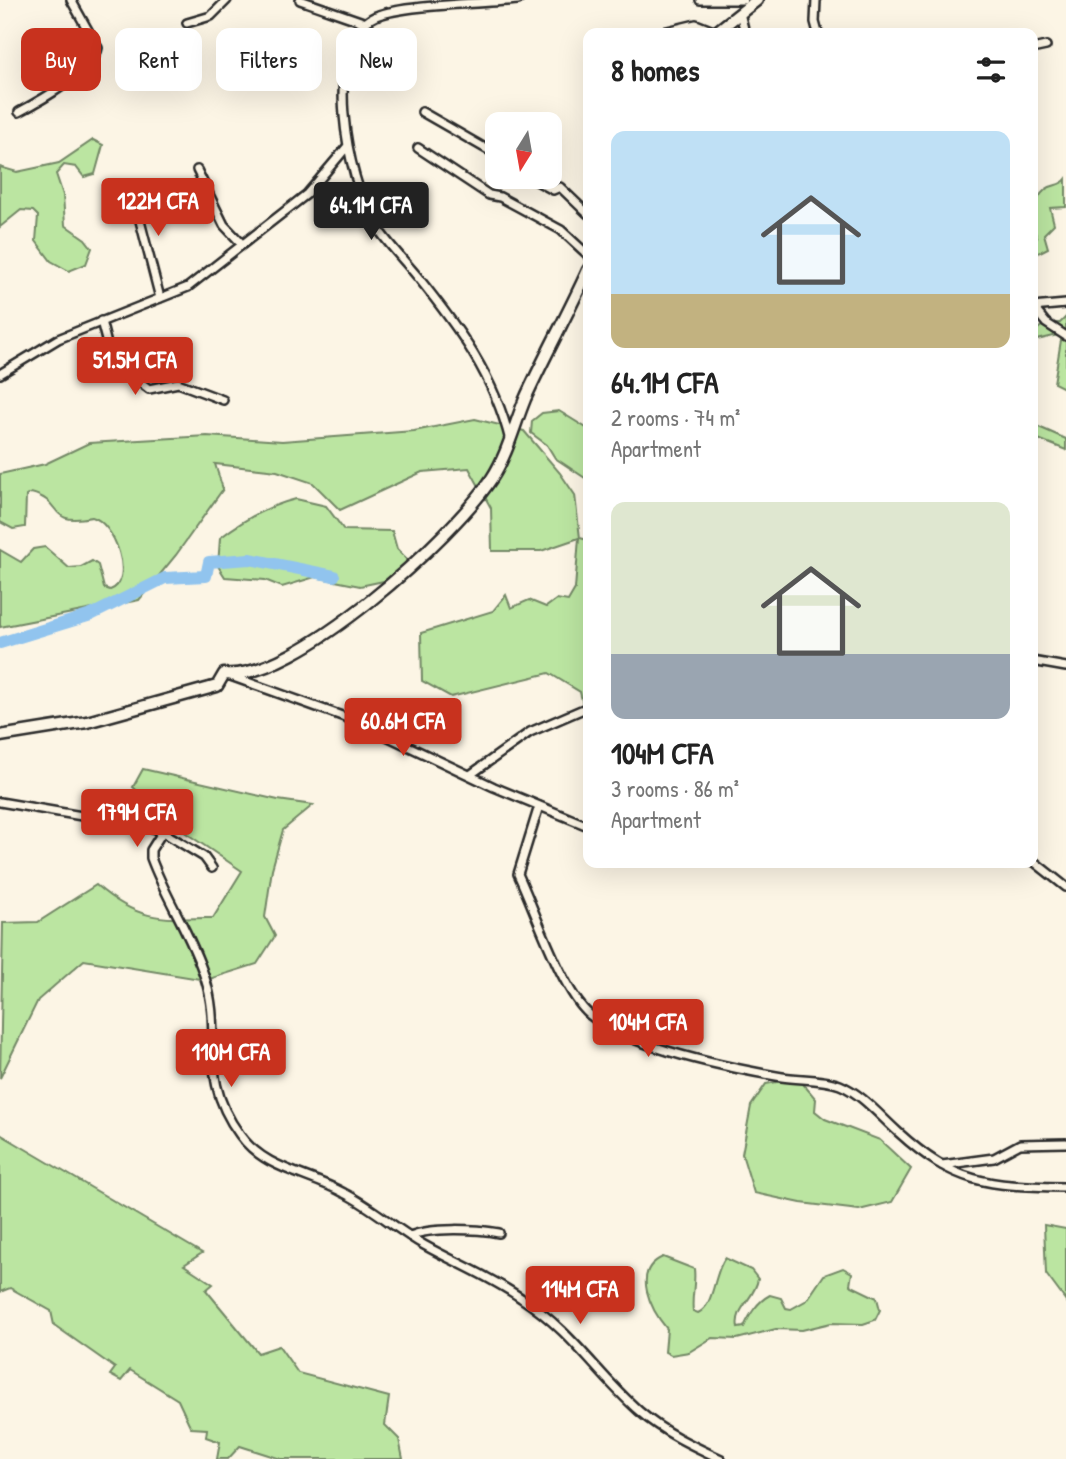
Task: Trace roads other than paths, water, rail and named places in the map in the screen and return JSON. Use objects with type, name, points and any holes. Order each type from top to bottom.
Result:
[{"type":"main road","points":[[722,28],[757,0]]},
{"type":"main road","points":[[0,736],[87,722],[217,686],[224,674],[240,676],[299,649],[332,629],[392,584],[471,507],[494,476],[526,399],[583,280]]},
{"type":"street","points":[[19,112],[43,100],[82,70],[97,54],[97,48],[71,0]]},
{"type":"street","points":[[187,23],[211,16],[227,0]]},
{"type":"street","points":[[300,0],[366,23]]},
{"type":"street","points":[[510,442],[494,389],[463,337],[373,222],[346,148],[344,127],[346,60],[366,23],[386,13],[518,0]]},
{"type":"street","points":[[700,0],[743,0]]},
{"type":"street","points":[[816,0],[817,28]]},
{"type":"street","points":[[740,13],[744,28]]},
{"type":"street","points":[[680,28],[696,24],[705,28]]},
{"type":"street","points":[[1038,48],[1046,46]]},
{"type":"street","points":[[422,112],[485,148]]},
{"type":"street","points":[[0,374],[58,339],[188,287],[307,194],[346,148]]},
{"type":"street","points":[[418,148],[489,195],[500,197],[561,230],[583,250]]},
{"type":"street","points":[[197,170],[225,225],[242,244]]},
{"type":"street","points":[[131,186],[160,298]]},
{"type":"street","points":[[562,189],[583,209]]},
{"type":"street","points":[[1038,307],[1066,304]]},
{"type":"street","points":[[1038,313],[1046,323],[1066,336]]},
{"type":"street","points":[[101,321],[109,352],[138,382],[149,389],[178,383],[223,400]]},
{"type":"street","points":[[1038,662],[1066,667]]},
{"type":"street","points":[[224,674],[353,720],[583,824]]},
{"type":"street","points":[[470,775],[530,732],[583,709]]},
{"type":"street","points":[[0,802],[163,831],[207,859],[212,868]]},
{"type":"street","points":[[539,806],[518,874],[566,982],[582,1007],[610,1027],[677,1053],[842,1086],[870,1106],[926,1157],[959,1174],[993,1185],[1063,1187]]},
{"type":"street","points":[[163,831],[151,850],[151,858],[206,981],[211,1005],[212,1068],[222,1104],[238,1133],[258,1156],[346,1194],[410,1236],[501,1285],[570,1335],[640,1412],[672,1434],[721,1459]]},
{"type":"street","points":[[1038,865],[1066,887]]},
{"type":"street","points":[[942,1165],[995,1158],[1020,1144],[1066,1143]]},
{"type":"street","points":[[410,1236],[424,1231],[499,1233]]},
{"type":"waterway","points":[[0,643],[91,615],[165,578],[206,576],[209,562],[250,559],[334,576]]}]
